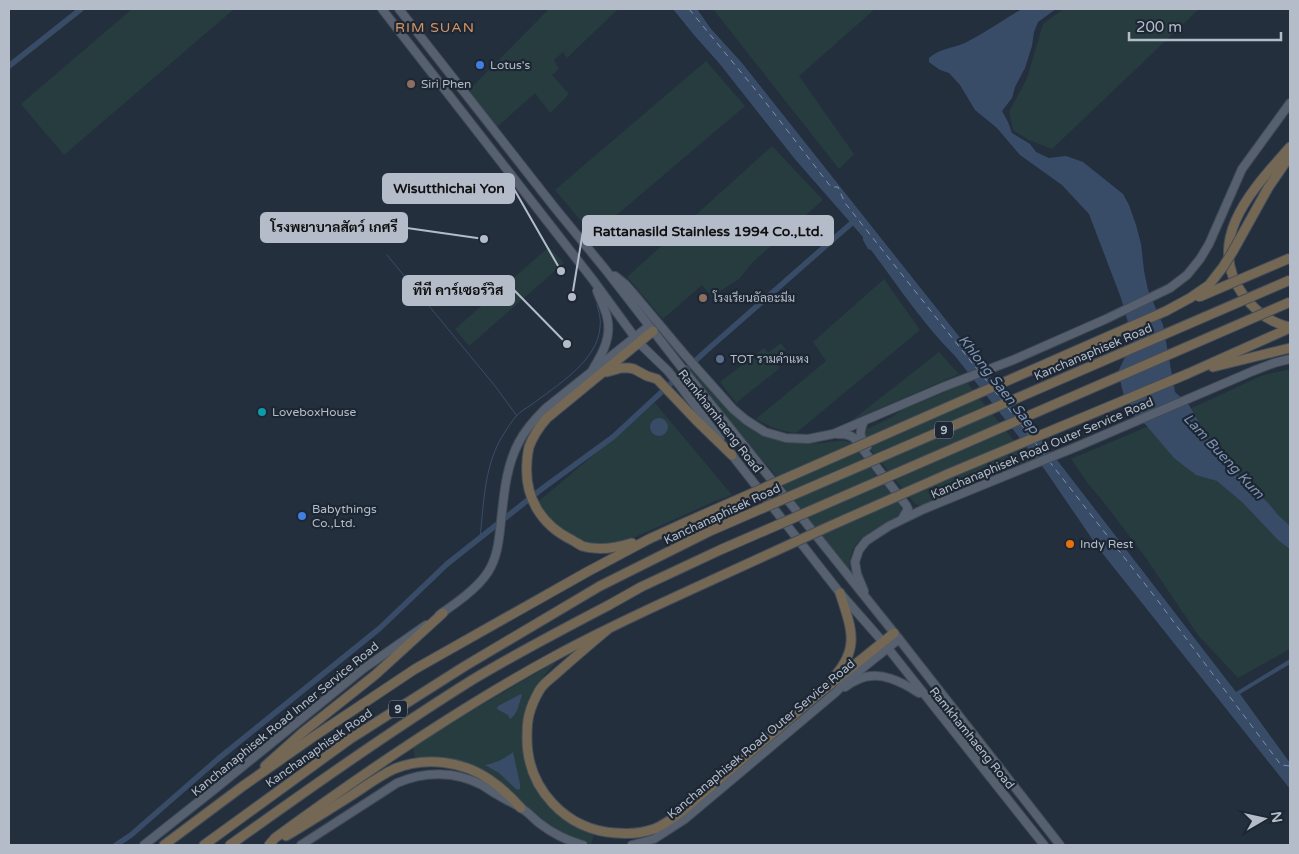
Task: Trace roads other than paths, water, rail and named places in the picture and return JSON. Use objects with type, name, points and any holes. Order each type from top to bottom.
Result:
[{"type":"highway","points":[[1290,147],[1246,201],[1234,220],[1228,248],[1231,269],[1239,289],[1251,306],[1265,317],[1282,326],[1290,327]]},
{"type":"highway","points":[[1166,311],[1209,285],[1223,267],[1268,188],[1290,156]]},
{"type":"highway","points":[[164,845],[243,786],[415,669],[649,539],[1290,258]]},
{"type":"highway","name":"Kanchanaphisek Road","points":[[204,845],[350,739],[465,666],[600,586],[710,531],[1290,280]]},
{"type":"highway","name":"9","points":[[230,845],[348,762],[443,699],[523,651],[641,587],[729,546],[1290,302]]},
{"type":"highway","points":[[270,845],[275,838],[341,789],[460,711],[556,655],[712,580],[950,473],[1187,374],[1290,327]]},
{"type":"highway","points":[[649,539],[609,548],[583,546],[554,530],[540,515],[530,493],[526,470],[529,446],[547,418],[600,375],[651,328]]},
{"type":"highway","points":[[1187,374],[1290,348]]},
{"type":"highway","points":[[600,375],[622,368],[629,368],[657,379],[732,455]]},
{"type":"highway","points":[[816,696],[844,664],[850,649],[851,629],[840,593]]},
{"type":"highway","points":[[243,786],[302,732],[375,674],[443,613]]},
{"type":"highway","points":[[607,630],[540,688],[529,715],[527,744],[533,775],[544,793],[560,810],[575,822],[592,829],[622,834],[652,829],[666,823],[687,808],[816,696],[897,636]]},
{"type":"highway","points":[[270,845],[386,773],[417,762],[445,763],[472,770],[504,790],[522,808]]},
{"type":"main road","name":"Ramkhamhaeng Road","points":[[382,9],[480,133],[637,340],[681,387],[840,593],[885,645],[1044,845]]},
{"type":"main road","name":"Ramkhamhaeng Road","points":[[399,9],[678,363],[897,636],[1060,845]]},
{"type":"main road","points":[[833,434],[943,387],[1013,360],[1106,319],[1170,288],[1188,275],[1209,244],[1242,169],[1290,103]]},
{"type":"main road","points":[[480,133],[490,125]]},
{"type":"main road","points":[[544,217],[555,208]]},
{"type":"main road","points":[[605,269],[625,284],[739,415],[765,432],[786,438],[808,439],[833,434],[850,435],[854,438],[906,504],[908,509],[902,519]]},
{"type":"main road","points":[[587,376],[605,348],[609,326],[593,280]]},
{"type":"main road","name":"Kanchanaphisek Road Inner Service Road","points":[[144,845],[363,669],[443,613],[476,586],[488,573],[495,560],[506,480],[511,460],[518,444],[545,409],[637,340]]},
{"type":"main road","name":"Kanchanaphisek Road Outer Service Road","points":[[868,600],[857,574],[855,562],[859,550],[866,541],[889,526],[924,509],[1076,447],[1201,393],[1274,363],[1290,359]]},
{"type":"main road","points":[[864,421],[860,430],[861,440],[909,502],[915,507],[924,509]]},
{"type":"main road","name":"Kanchanaphisek Road Outer Service Road","points":[[632,845],[654,839],[685,819],[835,693],[885,645]]},
{"type":"main road","points":[[835,693],[859,679],[874,676],[898,681],[924,696]]},
{"type":"main road","points":[[301,845],[397,783],[421,775],[440,774],[465,778],[482,785],[522,808],[540,824],[570,841],[583,845]]},
{"type":"main road","points":[[294,845],[317,829],[322,831]]},
{"type":"water","points":[[673,9],[697,9],[711,29],[742,63],[1057,460],[1236,692],[1290,659],[1290,664],[1240,694],[1290,763],[1290,789],[1099,549],[1045,470],[955,356],[921,318],[871,250],[868,249],[863,237],[794,158],[719,63]]},
{"type":"water","points":[[1022,9],[1056,9],[1038,22],[1025,68],[1015,87],[1012,98],[1002,111],[1012,133],[1030,144],[1036,152],[1049,158],[1066,156],[1083,162],[1123,194],[1129,205],[1141,244],[1148,290],[1163,325],[1175,392],[1189,405],[1207,437],[1231,468],[1290,526],[1290,549],[1279,541],[1242,502],[1217,481],[1196,475],[1174,458],[1146,425],[1128,412],[1118,372],[1133,340],[1121,298],[1089,214],[1062,185],[1020,155],[997,128],[975,110],[960,85],[949,73],[940,70],[929,62],[929,58],[937,53],[965,43]]},
{"type":"water","points":[[655,418],[663,418],[668,423],[666,434],[655,436],[650,431],[650,423]]},
{"type":"water","points":[[521,694],[517,711],[510,719],[508,715],[497,709],[498,706]]},
{"type":"water","points":[[513,752],[520,784],[519,790],[499,773],[485,765],[500,760]]},
{"type":"waterway","points":[[9,66],[81,9]]},
{"type":"waterway","points":[[116,845],[131,835],[218,759],[380,628],[447,564],[543,488],[613,437],[707,350],[854,221]]},
{"type":"waterway","points":[[387,255],[495,386],[517,416]]},
{"type":"waterway","points":[[480,538],[486,483],[498,444],[516,416],[574,372],[592,351],[600,327],[597,305]]},
{"type":"place","name":"Lotus's","points":[[480,65]]},
{"type":"place","name":"Siri Phen","points":[[411,84]]},
{"type":"place","name":"โรงพยาบาลสัตว์ เกศรี","points":[[484,239]]},
{"type":"place","name":"Wisutthichai Yon","points":[[561,271]]},
{"type":"place","name":"Rattanasild Stainless 1994 Co.,Ltd.","points":[[572,297]]},
{"type":"place","name":"โรงเรียนอัลอะมีม","points":[[703,298]]},
{"type":"place","name":"ทีที คาร์เซอร์วิส","points":[[567,344]]},
{"type":"place","name":"TOT รามคำแหง","points":[[720,359]]},
{"type":"place","name":"LoveboxHouse","points":[[262,412]]},
{"type":"place","name":"Babythings Co.,Ltd.","points":[[302,516]]},
{"type":"place","name":"Indy Rest","points":[[1070,544]]},
{"type":"district","name":"RIM SUAN","points":[[435,27]]},
{"type":"water label","name":"Khlong Saen Saep","points":[[999,384]]},
{"type":"water label","name":"Lam Bueng Kum","points":[[1224,456]]}]
